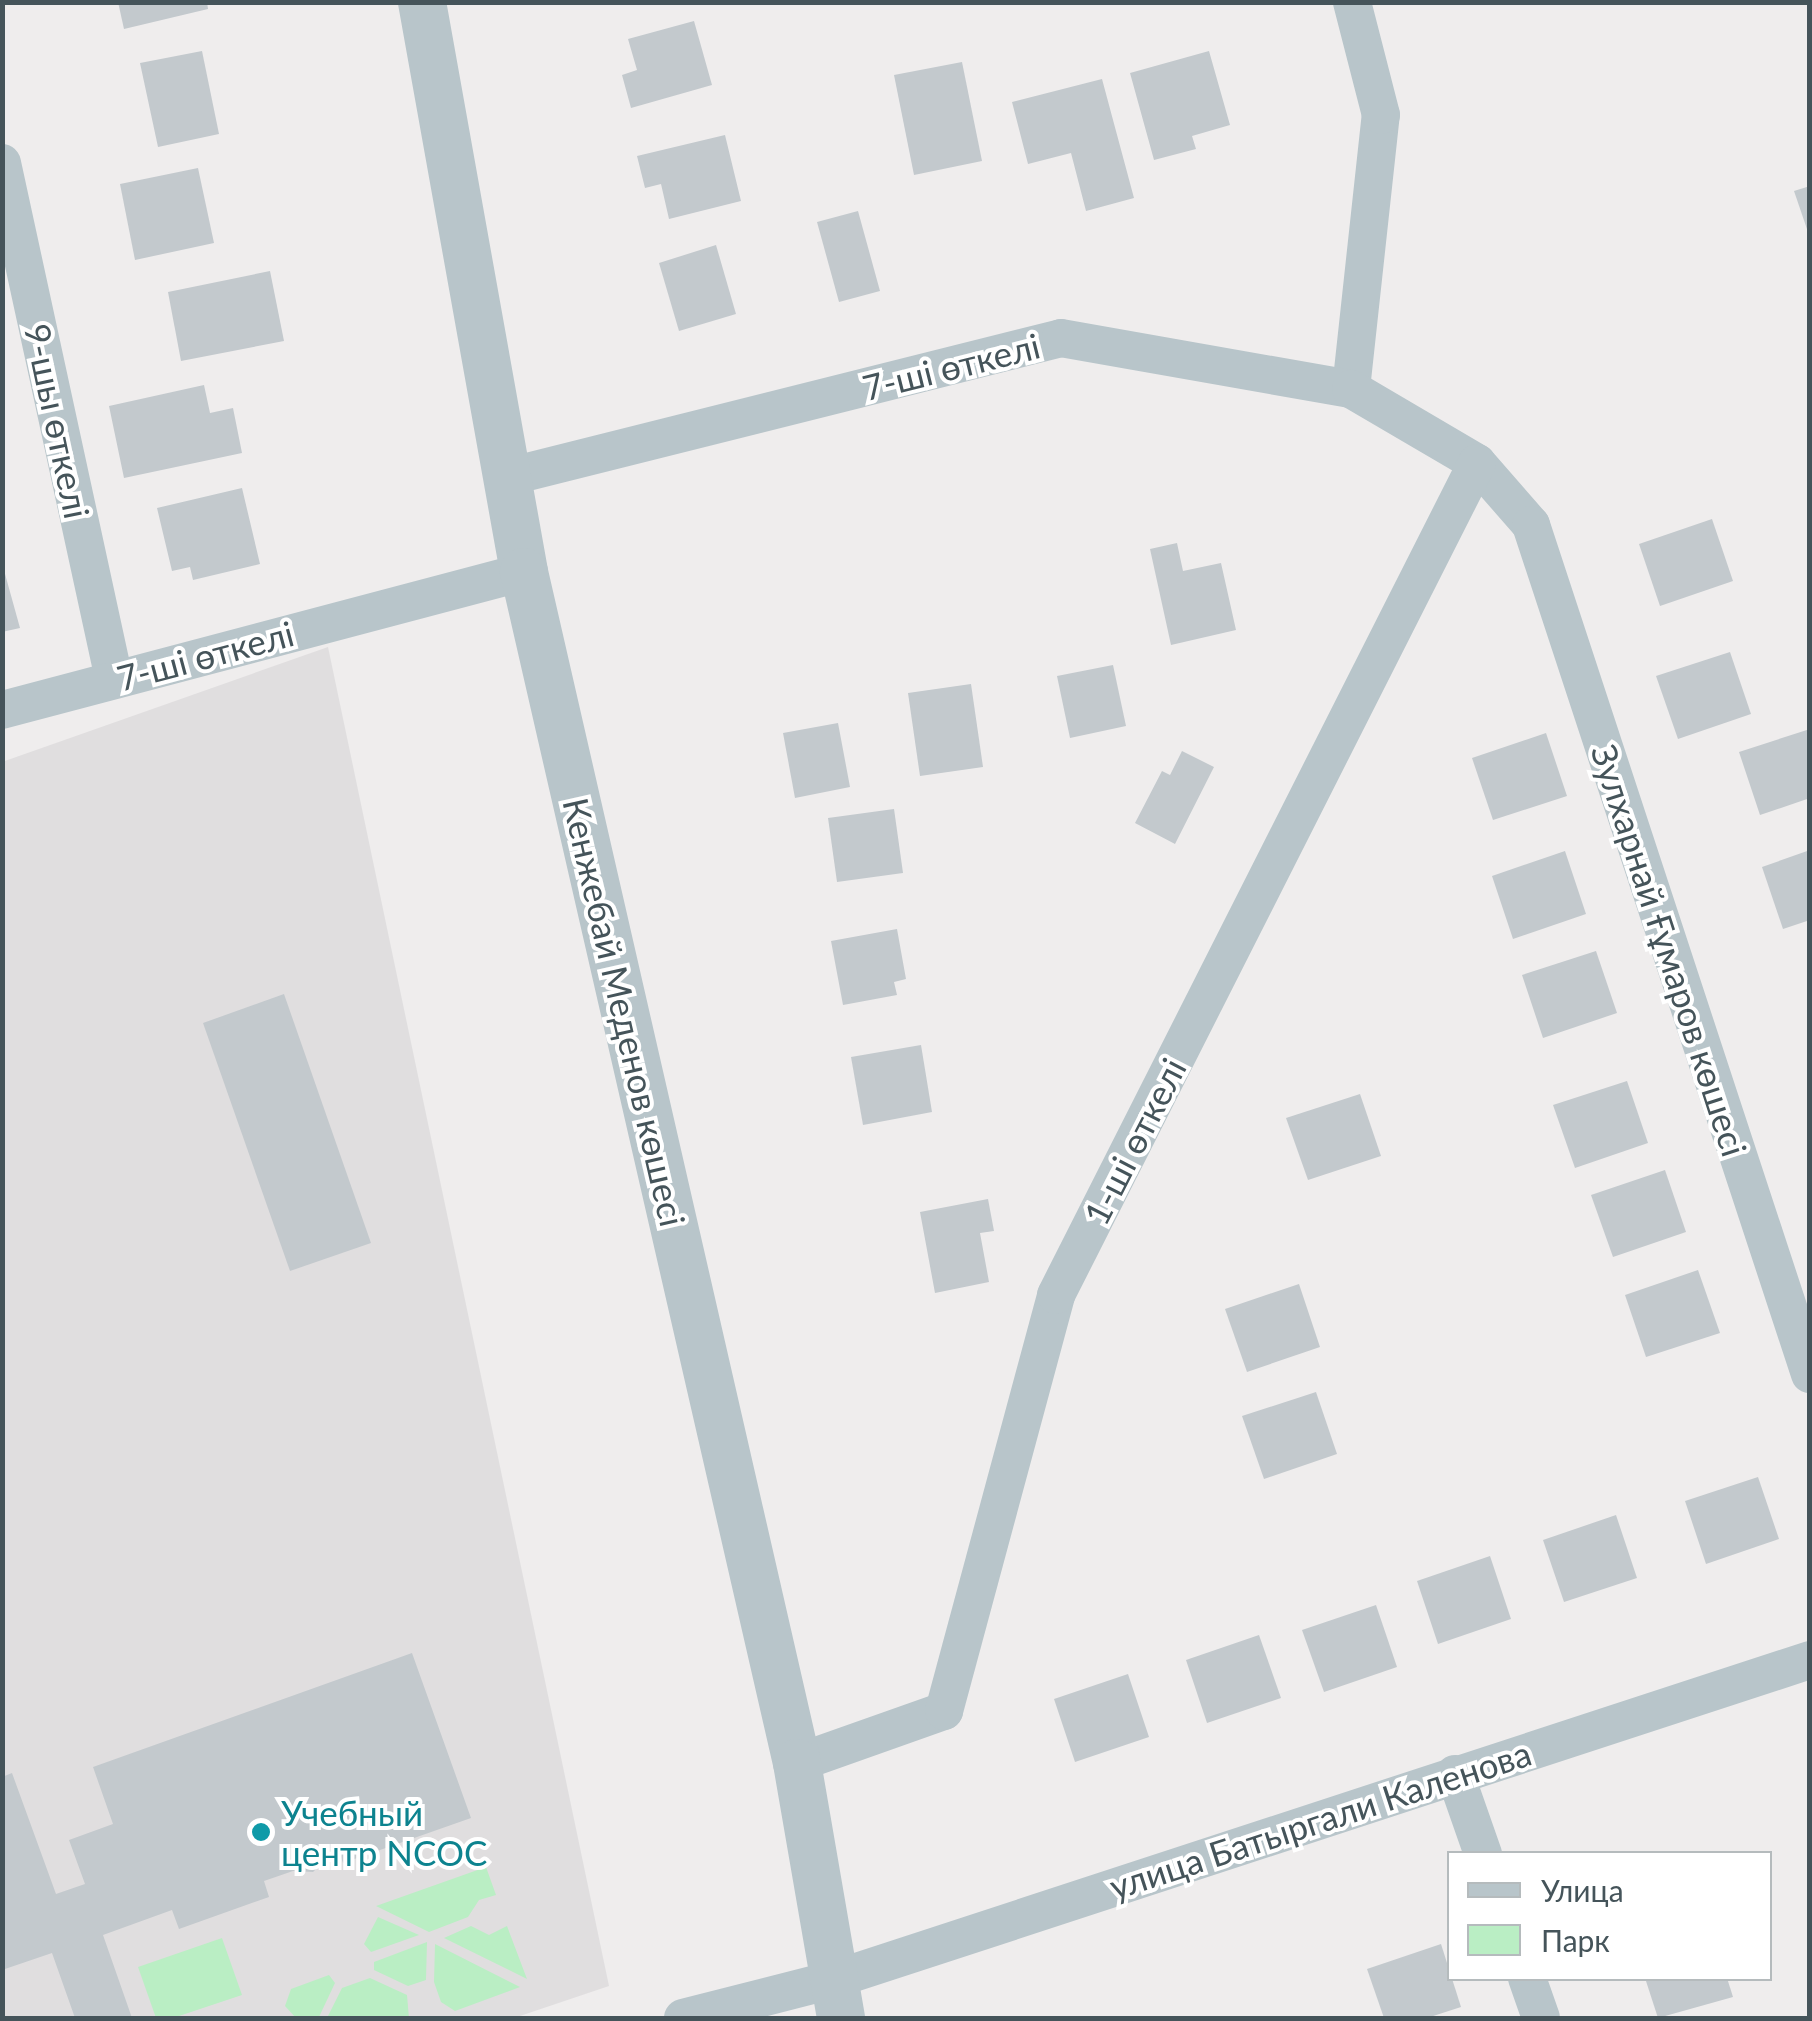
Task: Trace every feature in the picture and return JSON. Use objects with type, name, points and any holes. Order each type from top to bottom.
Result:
[{"type":"street","name":"Кенжебай Меденов көшесі","points":[[422,2],[524,572],[797,1763],[837,1999]]},
{"type":"street","points":[[1351,389],[1381,114],[1352,2]]},
{"type":"street","name":"9-шы өткелі","points":[[2,163],[114,678]]},
{"type":"street","name":"7-ші өткелі","points":[[508,477],[1061,338],[1351,389],[1477,462],[1531,526]]},
{"type":"street","name":"1-ші өткелі","points":[[797,1763],[944,1711],[1056,1295],[1477,462]]},
{"type":"street","name":"Зулхарнай Ғұмаров көшесі","points":[[1531,526],[1810,1374]]},
{"type":"street","name":"7-ші өткелі","points":[[2,710],[524,572]]},
{"type":"street","name":"улица Батыргали Каленова","points":[[683,2018],[837,1999],[1455,1774],[1810,1660]]},
{"type":"street","points":[[1455,1774],[1482,1851]]},
{"type":"street","points":[[1528,1981],[1541,2018]]},
{"type":"shaded area","points":[[328,647],[609,1986],[514,2018],[3,2018],[2,762]]},
{"type":"green space","points":[[486,1867],[496,1895],[479,1900],[468,1917],[429,1932],[376,1906]]},
{"type":"green space","points":[[378,1917],[419,1935],[371,1952],[364,1944]]},
{"type":"green space","points":[[471,1926],[489,1935],[507,1926],[527,1979],[444,1938]]},
{"type":"green space","points":[[222,1938],[242,1995],[173,2018],[156,2018],[138,1967]]},
{"type":"green space","points":[[427,1942],[426,1980],[408,1986],[374,1970],[374,1962]]},
{"type":"green space","points":[[435,1944],[520,1987],[455,2011],[441,2002],[434,1982]]},
{"type":"green space","points":[[329,1975],[335,1983],[319,2017],[296,2018],[285,2006],[291,1989]]},
{"type":"green space","points":[[370,1978],[407,1995],[409,2018],[327,2018],[342,1988]]},
{"type":"building","points":[[118,2],[207,2],[208,9],[124,29]]},
{"type":"building","points":[[694,21],[712,85],[631,108],[622,75],[637,70],[628,39]]},
{"type":"building","points":[[202,51],[219,134],[158,147],[140,63]]},
{"type":"building","points":[[1209,51],[1230,125],[1192,136],[1196,149],[1154,160],[1130,73]]},
{"type":"building","points":[[962,62],[982,161],[914,175],[894,75]]},
{"type":"building","points":[[1102,79],[1134,198],[1086,211],[1071,153],[1028,164],[1012,102]]},
{"type":"building","points":[[725,135],[741,201],[669,219],[661,184],[645,188],[637,156]]},
{"type":"building","points":[[198,168],[214,243],[135,260],[120,184]]},
{"type":"building","points":[[1810,186],[1810,235],[1809,235],[1794,191]]},
{"type":"building","points":[[858,211],[880,291],[839,302],[817,222]]},
{"type":"building","points":[[716,245],[736,314],[679,331],[659,263]]},
{"type":"building","points":[[270,271],[284,341],[181,361],[168,292]]},
{"type":"building","points":[[204,385],[210,413],[233,408],[242,453],[124,478],[109,406]]},
{"type":"building","points":[[242,488],[260,564],[193,580],[190,567],[172,571],[157,508]]},
{"type":"building","points":[[1712,519],[1733,581],[1660,606],[1639,544]]},
{"type":"building","points":[[1177,543],[1183,571],[1221,563],[1236,630],[1171,645],[1150,549]]},
{"type":"building","points":[[2,563],[20,628],[2,632]]},
{"type":"building","points":[[1730,652],[1751,714],[1678,739],[1656,676]]},
{"type":"building","points":[[1113,665],[1126,726],[1070,738],[1057,676]]},
{"type":"building","points":[[971,684],[983,767],[920,776],[908,693]]},
{"type":"building","points":[[838,723],[850,787],[795,798],[783,733]]},
{"type":"building","points":[[1810,729],[1810,798],[1760,815],[1739,752]]},
{"type":"building","points":[[1546,733],[1567,796],[1493,820],[1472,758]]},
{"type":"building","points":[[1182,751],[1214,767],[1175,844],[1135,823],[1162,771],[1170,775]]},
{"type":"building","points":[[894,809],[903,873],[837,882],[828,818]]},
{"type":"building","points":[[1810,850],[1810,920],[1783,929],[1762,867]]},
{"type":"building","points":[[1565,851],[1586,914],[1513,939],[1492,876]]},
{"type":"building","points":[[897,929],[906,979],[894,982],[897,995],[843,1005],[831,941]]},
{"type":"building","points":[[1596,951],[1617,1013],[1543,1038],[1522,975]]},
{"type":"building","points":[[284,994],[371,1243],[290,1271],[203,1023]]},
{"type":"building","points":[[921,1045],[932,1112],[863,1125],[851,1057]]},
{"type":"building","points":[[1627,1081],[1648,1143],[1575,1168],[1553,1105]]},
{"type":"building","points":[[1360,1094],[1381,1156],[1308,1180],[1286,1118]]},
{"type":"building","points":[[1665,1170],[1686,1232],[1613,1257],[1591,1195]]},
{"type":"building","points":[[988,1199],[994,1231],[980,1233],[989,1282],[935,1293],[920,1212]]},
{"type":"building","points":[[1698,1270],[1720,1333],[1646,1357],[1625,1295]]},
{"type":"building","points":[[1299,1284],[1320,1347],[1247,1372],[1225,1309]]},
{"type":"building","points":[[1316,1392],[1337,1454],[1264,1479],[1242,1416]]},
{"type":"building","points":[[1758,1477],[1779,1539],[1706,1564],[1685,1501]]},
{"type":"building","points":[[1616,1515],[1637,1578],[1564,1602],[1543,1540]]},
{"type":"building","points":[[1490,1556],[1511,1619],[1438,1644],[1417,1581]]},
{"type":"building","points":[[1376,1605],[1397,1667],[1324,1692],[1302,1630]]},
{"type":"building","points":[[1259,1635],[1281,1698],[1207,1723],[1186,1660]]},
{"type":"building","name":"Учебный центр NCOC","points":[[412,1653],[471,1818],[343,1863],[340,1854],[326,1859],[313,1872],[293,1871],[264,1881],[269,1897],[179,1929],[172,1910],[103,1935],[132,2018],[75,2018],[52,1953],[2,1970],[2,1777],[12,1773],[56,1894],[85,1884],[69,1840],[113,1824],[93,1767]]},
{"type":"building","points":[[1128,1674],[1149,1737],[1075,1762],[1054,1699]]},
{"type":"building","points":[[1441,1944],[1447,1981],[1453,1981],[1461,2007],[1427,2018],[1384,2018],[1367,1969]]},
{"type":"building","points":[[1646,1981],[1728,1981],[1733,1997],[1658,2018]]},
{"type":"place","name":"Учебный центр NCOC","points":[[261,1832]]}]
